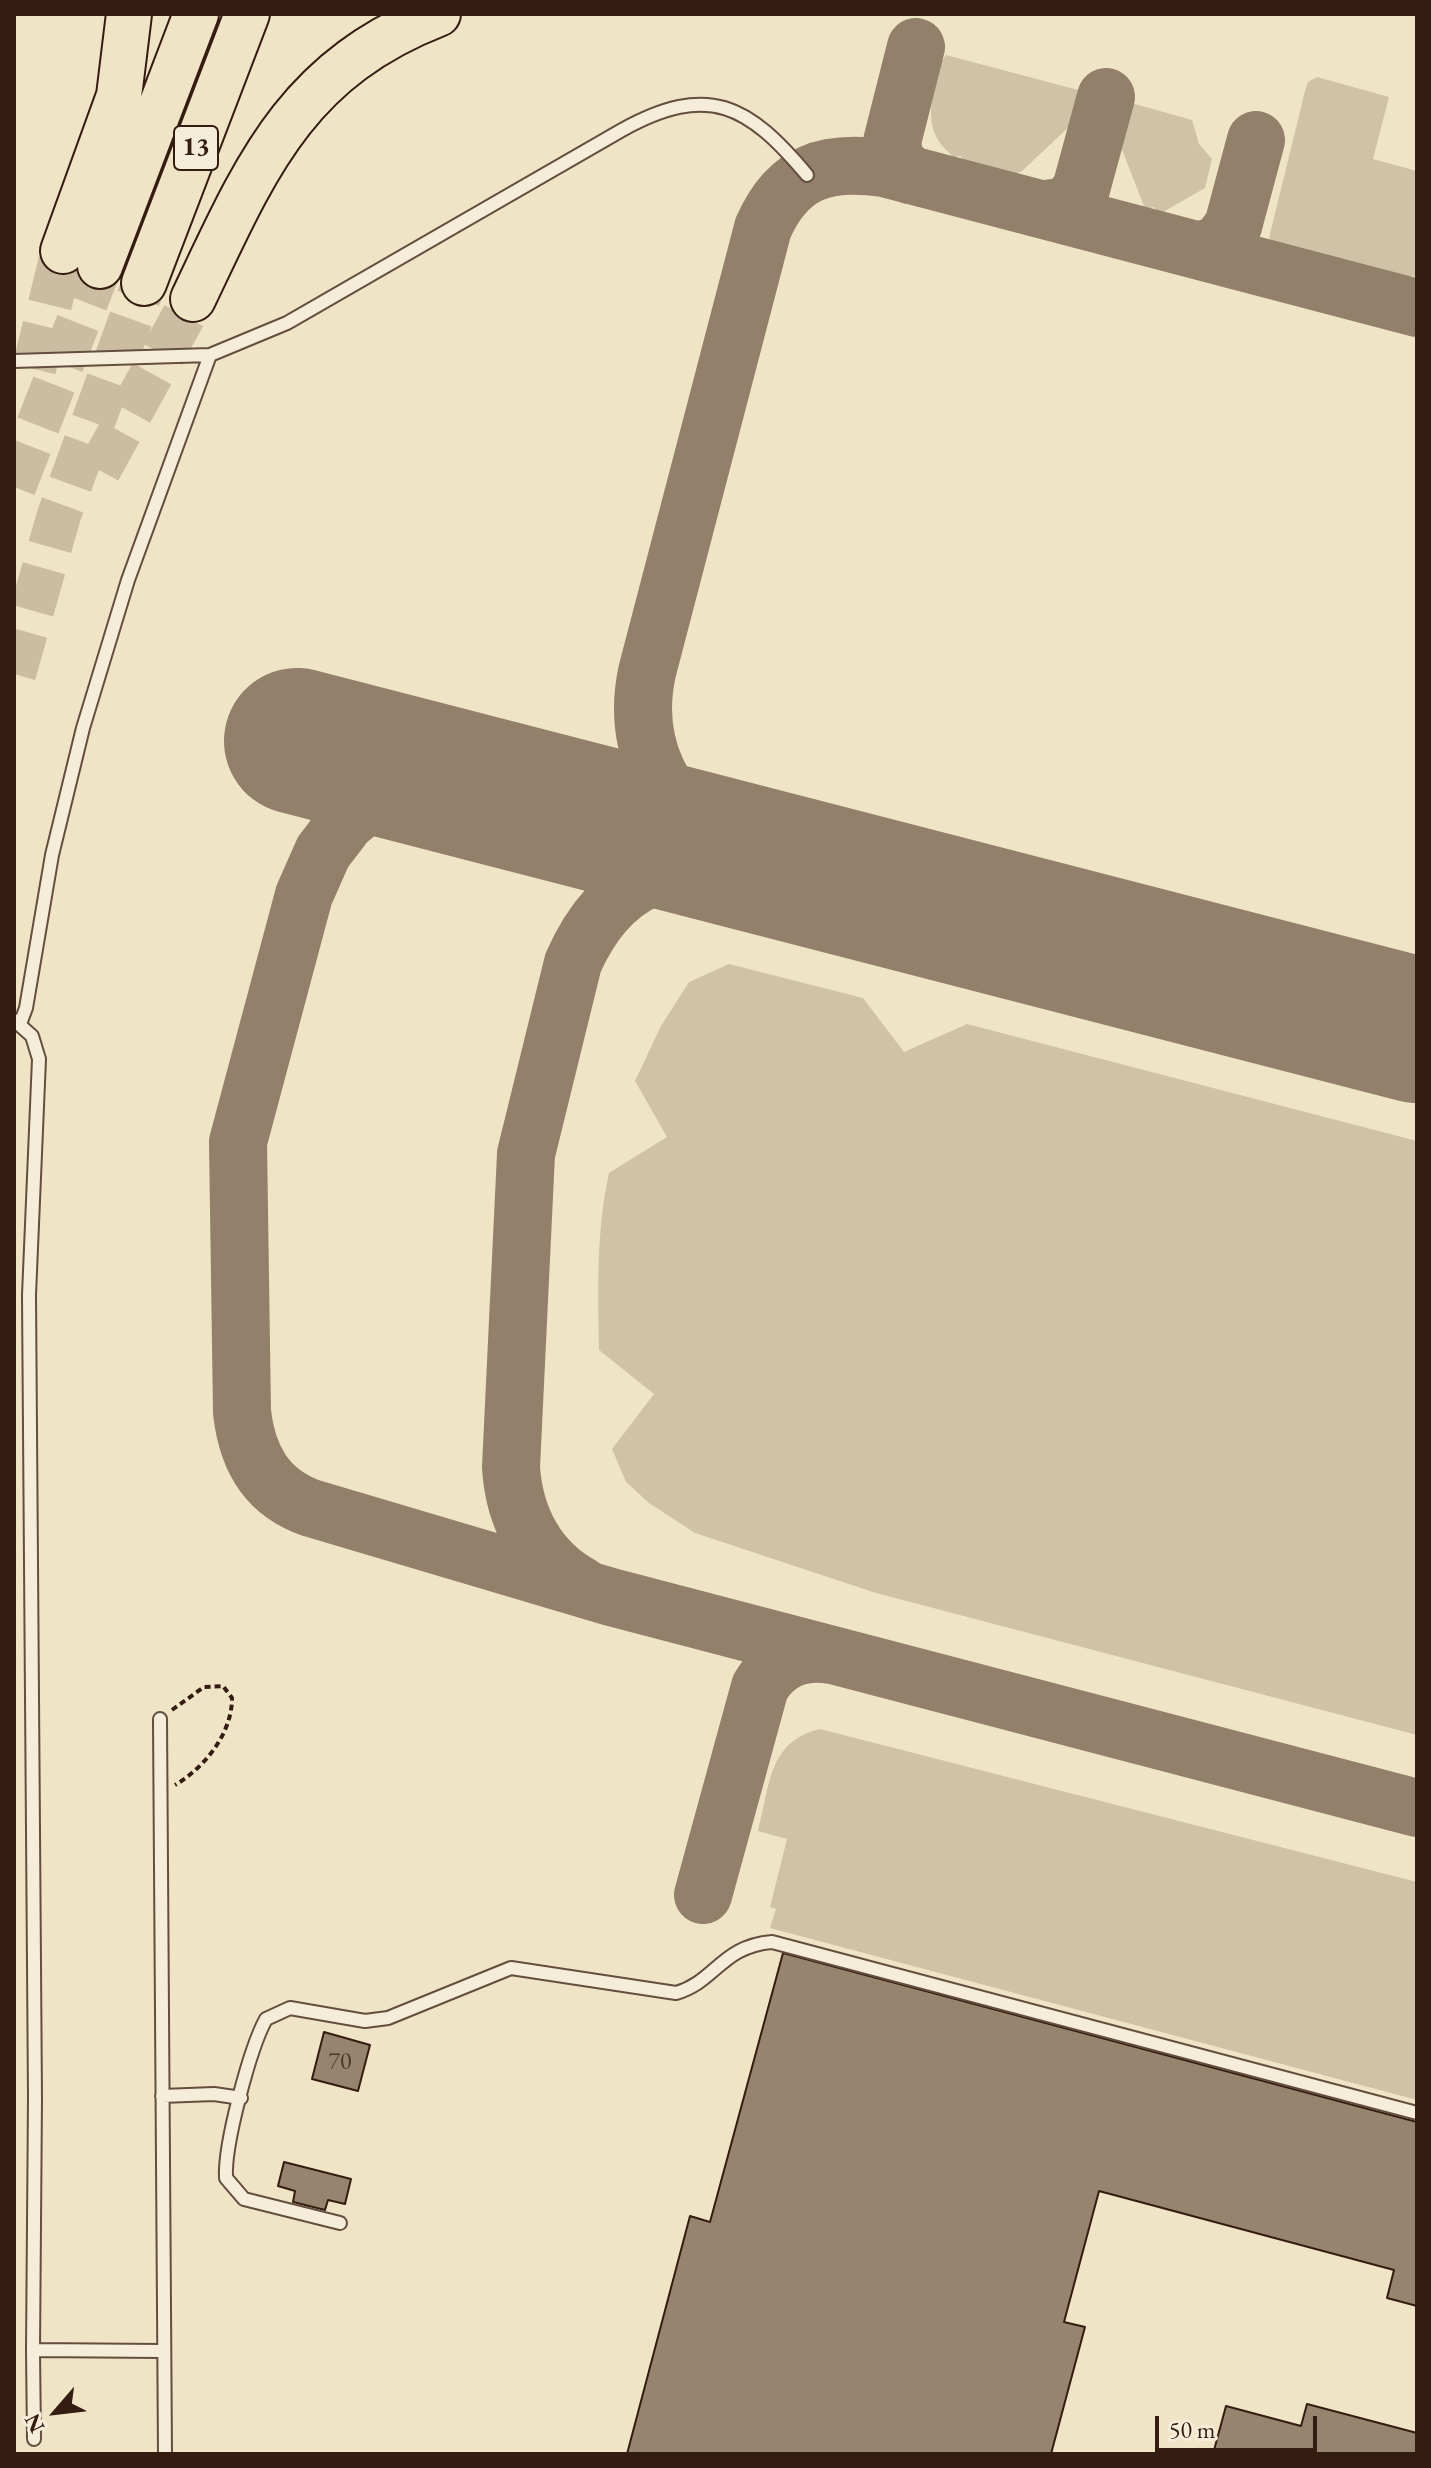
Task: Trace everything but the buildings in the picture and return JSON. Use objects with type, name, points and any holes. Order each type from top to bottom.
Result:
[{"type":"highway","name":"13","points":[[129,14],[119,96],[82,258],[196,14]]},
{"type":"highway","name":"13","points":[[144,283],[247,14]]},
{"type":"highway","points":[[193,299],[252,175],[295,114],[351,61],[387,38],[438,14]]},
{"type":"lane","points":[[14,361],[210,355],[287,323],[622,130],[667,108],[692,104],[742,114],[771,133],[807,175]]},
{"type":"lane","points":[[34,2439],[35,2067],[29,1295],[39,1059],[32,1036],[17,1022],[26,1008],[52,855],[83,728],[133,565],[210,355]]},
{"type":"lane","points":[[160,1719],[165,2454]]},
{"type":"lane","points":[[340,2223],[244,2199],[226,2178],[226,2158],[241,2098],[266,2019],[290,2008],[365,2021],[388,2018],[511,1968],[676,1993],[688,1990],[742,1948],[772,1942],[1417,2113]]},
{"type":"lane","points":[[162,2096],[214,2094],[241,2098]]},
{"type":"lane","points":[[33,2350],[163,2351]]},
{"type":"path","points":[[160,1719],[204,1687],[223,1686],[232,1698],[217,1744],[207,1761],[190,1777],[161,1793]]},
{"type":"shaded area","points":[[946,55],[1082,91],[1072,124],[1021,172],[1008,175],[963,163],[961,156],[954,157],[945,149],[932,124],[933,95]]},
{"type":"shaded area","points":[[1317,77],[1389,97],[1373,159],[1417,171],[1417,283],[1414,276],[1400,278],[1273,245],[1269,238],[1305,91],[1308,82]]},
{"type":"shaded area","points":[[1128,102],[1192,120],[1199,144],[1212,159],[1205,188],[1158,215],[1154,207],[1145,209],[1116,134]]},
{"type":"shaded area","points":[[729,964],[863,998],[904,1052],[967,1024],[1417,1141],[1417,1735],[876,1593],[695,1533],[649,1503],[626,1482],[612,1449],[654,1394],[599,1350],[600,1239],[609,1173],[667,1137],[635,1081],[661,1026],[689,982]]},
{"type":"shaded area","points":[[820,1729],[1417,1882],[1417,2100],[770,1928],[776,1909],[770,1907],[787,1839],[758,1831],[769,1782],[781,1755],[790,1744]]},
{"type":"taxiway","points":[[910,175],[895,161],[892,142],[916,47]]},
{"type":"taxiway","points":[[1046,209],[1068,206],[1081,189],[1106,97]]},
{"type":"taxiway","points":[[1200,250],[1219,245],[1233,226],[1256,140]]},
{"type":"taxiway","points":[[974,914],[940,900],[726,841],[684,811],[668,792],[648,748],[643,698],[647,672],[763,228],[784,193],[797,182],[827,168],[884,168],[1417,308]]},
{"type":"taxiway","points":[[582,812],[424,787],[393,790],[372,800],[346,822],[323,852],[304,895],[238,1142],[242,1412],[254,1458],[271,1482],[282,1493],[311,1508],[611,1597],[1417,1808]]},
{"type":"taxiway","points":[[582,1586],[552,1564],[531,1536],[517,1503],[511,1467],[526,1154],[573,963],[588,933],[606,910],[626,892],[649,879],[674,871],[701,868],[763,874]]},
{"type":"taxiway","points":[[703,1895],[760,1687],[774,1670],[790,1659],[810,1654],[832,1655]]},
{"type":"runway","points":[[297,741],[1417,1030]]},
{"type":"tunnel","points":[[34,369],[63,251]]},
{"type":"tunnel","points":[[14,487],[100,266]]},
{"type":"tunnel","points":[[14,674],[59,515],[144,283]]},
{"type":"tunnel","points":[[99,470],[193,299]]}]
